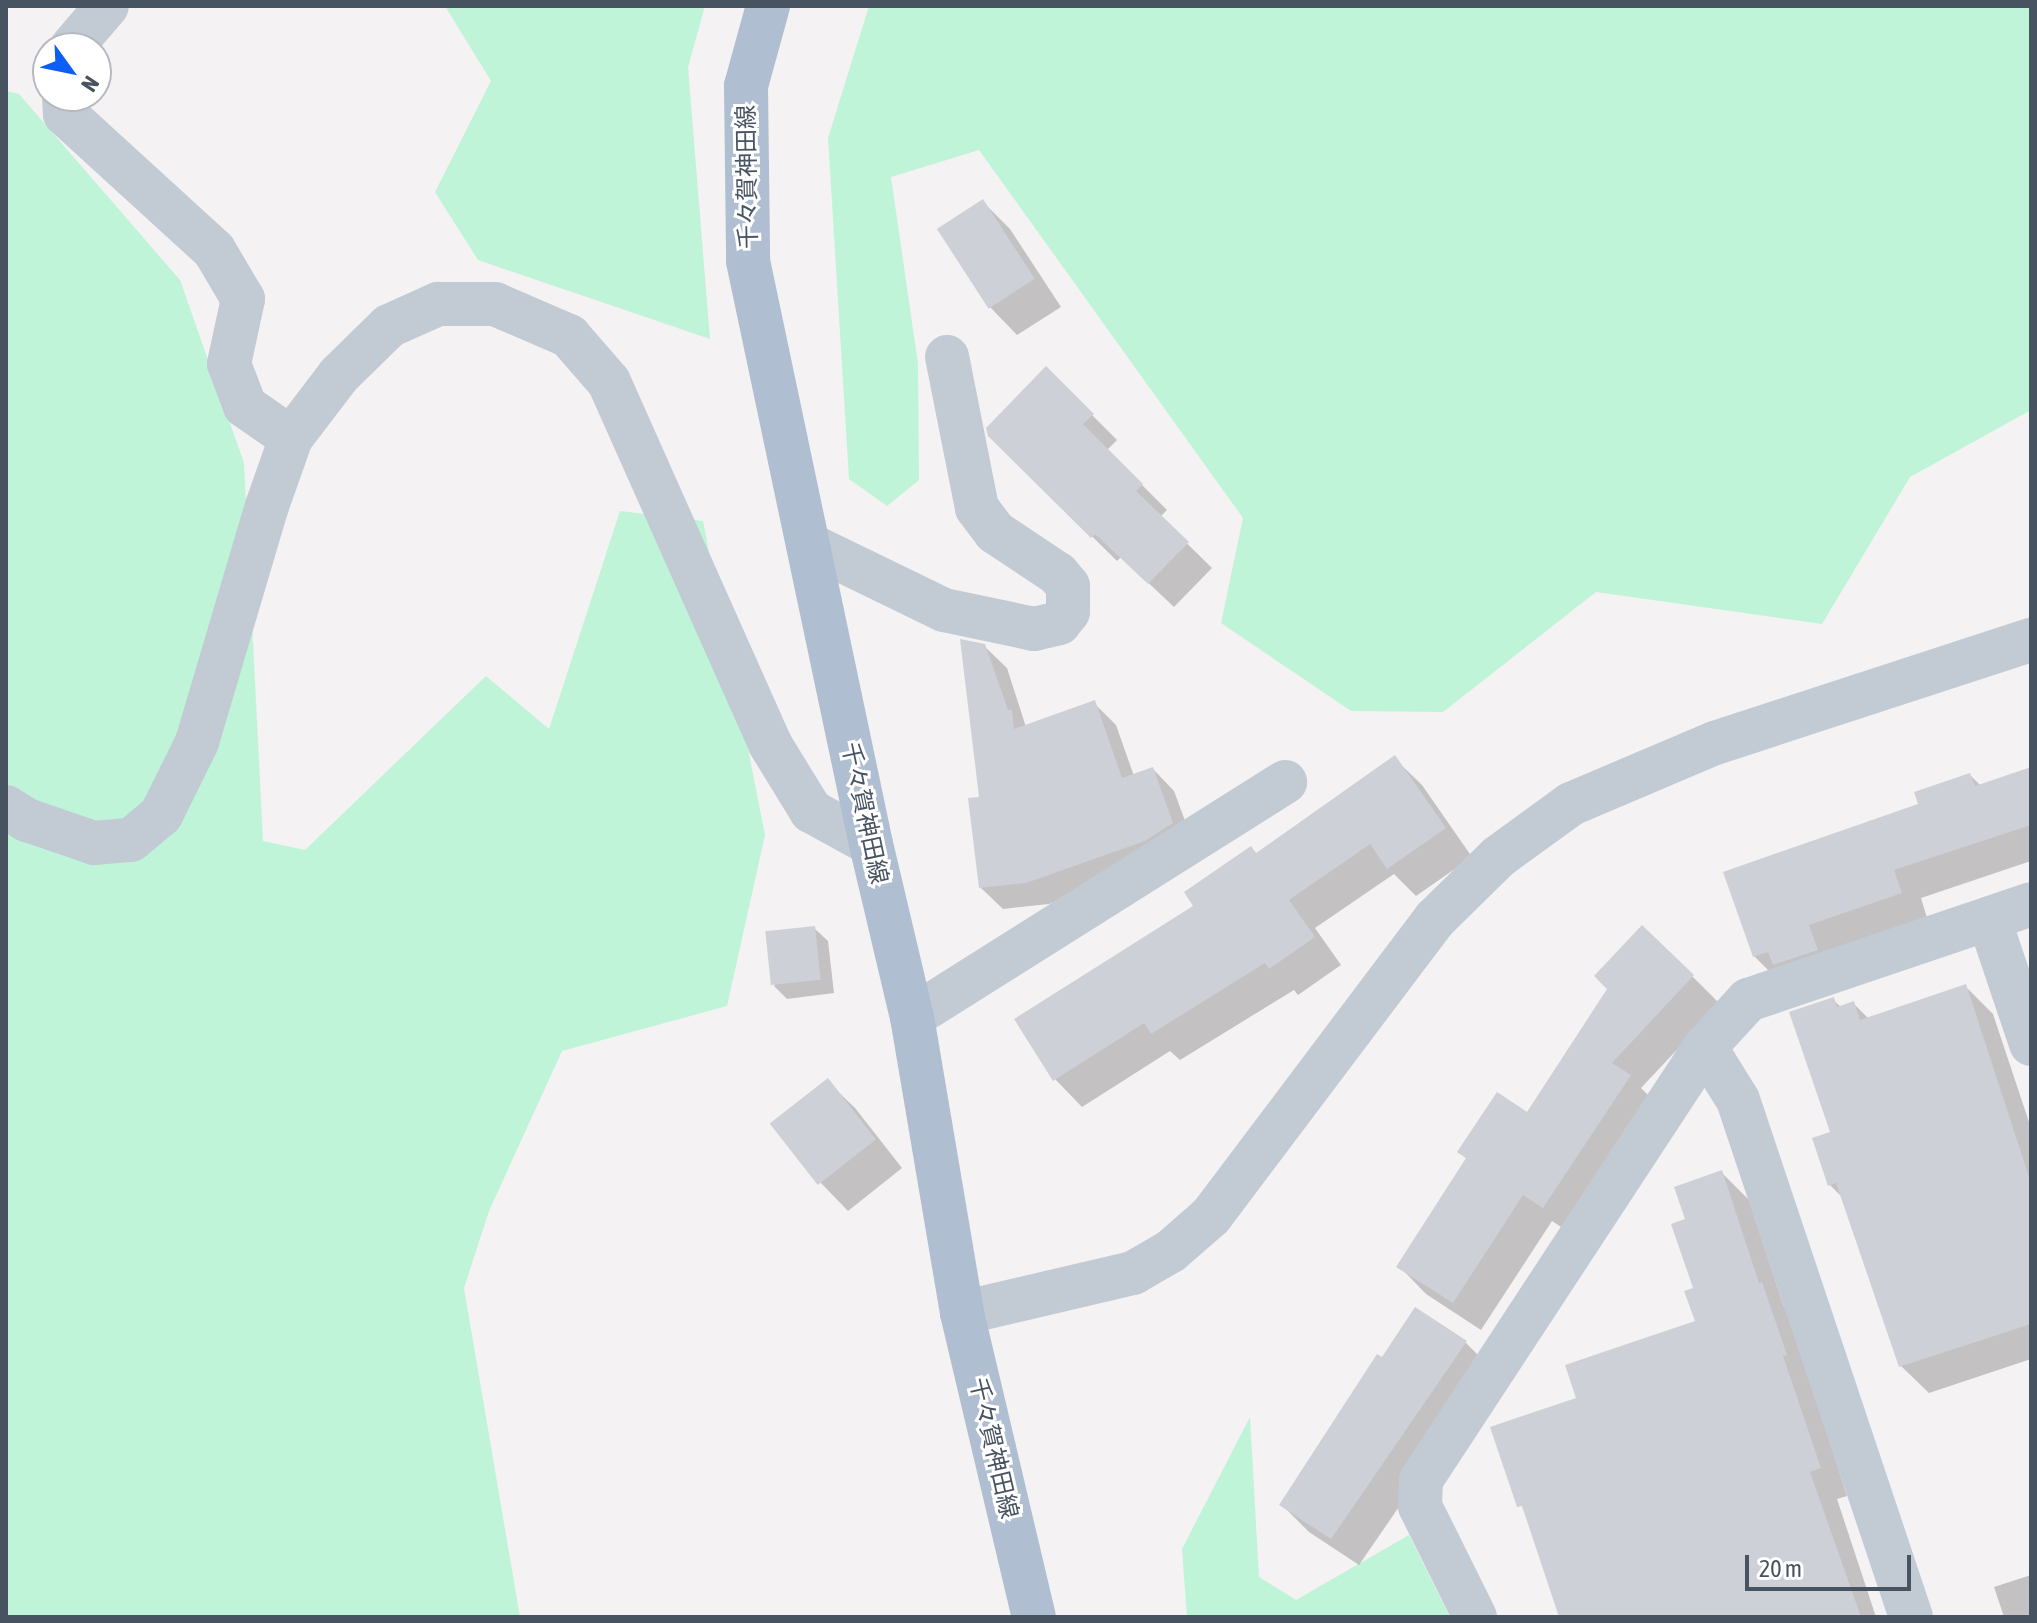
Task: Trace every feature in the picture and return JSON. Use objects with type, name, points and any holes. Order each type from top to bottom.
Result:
[{"type":"main road","name":"千々賀神田線","points":[[768,6],[746,86],[748,261],[871,844],[912,1017],[962,1313],[1034,1617]]},
{"type":"street","points":[[85,32],[107,6]]},
{"type":"street","points":[[65,112],[214,250],[243,299],[229,364],[245,406],[291,438]]},
{"type":"street","points":[[6,807],[27,820],[94,843],[131,840],[161,815],[197,742],[267,506],[291,438],[339,375],[389,326],[438,304],[495,304],[569,336],[609,382],[770,744],[811,811],[871,844]]},
{"type":"street","points":[[808,544],[944,610],[1034,629],[1059,623],[1068,612],[1068,586],[1058,574],[995,532],[977,508],[947,357]]},
{"type":"street","points":[[962,1313],[1133,1273],[1171,1251],[1211,1216],[1435,919],[1498,857],[1571,804],[1715,743],[2031,640]]},
{"type":"street","points":[[912,1017],[1285,782]]},
{"type":"street","points":[[1475,1617],[1420,1506],[1421,1480],[1705,1047],[1748,1000],[2031,904]]},
{"type":"street","points":[[1989,919],[2031,1044]]},
{"type":"street","points":[[1705,1047],[1738,1100],[1911,1617]]},
{"type":"green space","points":[[445,6],[705,6],[688,67],[710,339],[478,260],[435,192],[491,81]]},
{"type":"green space","points":[[869,6],[2031,6],[2031,410],[1910,477],[1822,624],[1596,592],[1443,712],[1351,711],[1221,623],[1243,518],[979,150],[891,177],[918,364],[919,480],[887,506],[849,479],[828,138]]},
{"type":"green space","points":[[6,91],[19,94],[180,280],[244,463],[263,841],[305,850],[486,676],[549,729],[620,511],[703,521],[765,835],[727,1006],[562,1051],[489,1211],[464,1288],[520,1617],[6,1617]]},
{"type":"green space","points":[[1250,1417],[1259,1577],[1296,1600],[1409,1535],[1450,1617],[1187,1617],[1182,1549]]},
{"type":"building","points":[[983,199],[1035,279],[989,309],[937,229]]},
{"type":"building","points":[[1046,366],[1094,414],[1083,424],[1143,484],[1136,491],[1189,542],[1148,584],[1095,534],[1091,538],[988,436],[986,428]]},
{"type":"building","points":[[960,639],[985,644],[1008,710],[1012,710],[1014,729],[1095,700],[1122,778],[1153,767],[1173,823],[1145,841],[1026,883],[979,888],[968,798],[979,797]]},
{"type":"building","points":[[1395,755],[1446,828],[1387,869],[1370,844],[1289,900],[1315,937],[1269,969],[1265,963],[1151,1034],[1144,1023],[1053,1081],[1014,1019],[1193,906],[1184,892],[1251,846],[1256,853]]},
{"type":"building","points":[[2031,767],[2031,825],[1894,870],[1902,893],[1809,925],[1818,950],[1773,965],[1768,952],[1753,957],[1723,872],[1918,804],[1914,792],[1970,773],[1975,786]]},
{"type":"building","points":[[1642,925],[1694,975],[1612,1063],[1631,1075],[1543,1208],[1523,1195],[1453,1303],[1396,1267],[1466,1158],[1457,1152],[1497,1092],[1527,1112],[1607,989],[1594,976]]},
{"type":"building","points":[[815,926],[821,980],[771,985],[765,931]]},
{"type":"building","points":[[1966,984],[2031,1183],[2031,1324],[1899,1367],[1836,1183],[1828,1186],[1812,1138],[1830,1132],[1789,1012],[1834,997],[1837,1007],[1854,1001],[1860,1020]]},
{"type":"building","points":[[828,1078],[876,1139],[818,1185],[770,1124]]},
{"type":"building","points":[[1722,1170],[1759,1283],[1762,1282],[1787,1355],[1783,1356],[1821,1468],[1810,1472],[1861,1617],[1559,1617],[1522,1506],[1517,1507],[1490,1427],[1576,1398],[1565,1365],[1695,1321],[1684,1291],[1693,1288],[1671,1224],[1685,1219],[1674,1187]]},
{"type":"building","points":[[1415,1307],[1467,1341],[1331,1539],[1279,1505],[1377,1354],[1382,1357]]}]
